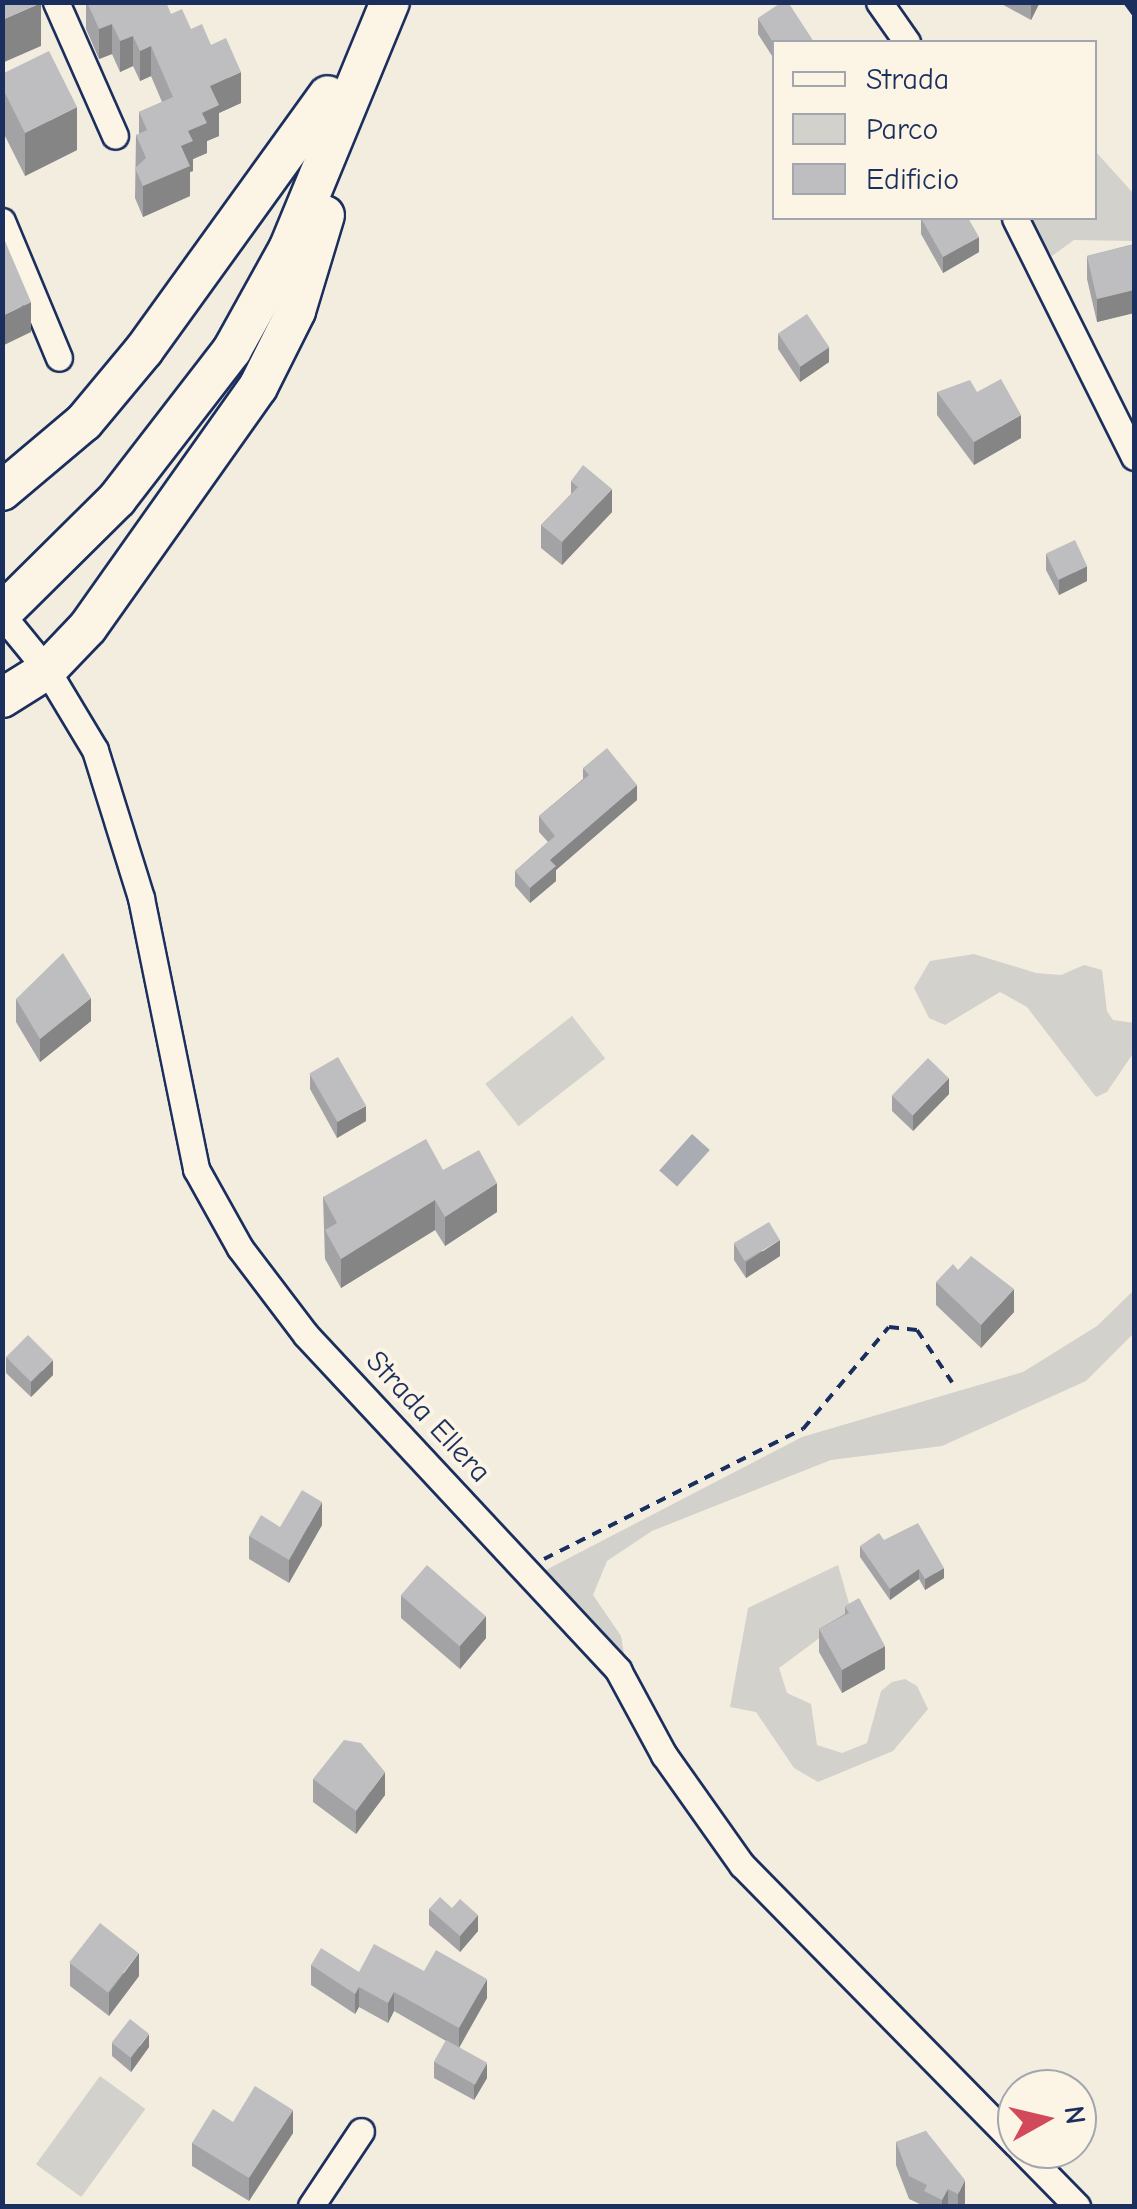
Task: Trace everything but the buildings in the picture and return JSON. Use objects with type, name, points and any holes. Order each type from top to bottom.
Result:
[{"type":"highway","points":[[2,614],[117,499],[232,350],[290,247],[344,89],[366,2]]},
{"type":"highway","points":[[2,578],[110,473],[180,385],[272,230],[390,2]]},
{"type":"highway","points":[[2,491],[84,422],[344,89]]},
{"type":"highway","points":[[2,698],[88,627],[258,387],[296,311],[358,119],[344,89]]},
{"type":"street","points":[[56,2],[115,136]]},
{"type":"street","points":[[878,2],[906,40]]},
{"type":"street","points":[[1017,220],[1134,457]]},
{"type":"street","points":[[2,221],[59,358]]},
{"type":"street","name":"Strada Ellera","points":[[2,614],[41,662],[95,750],[130,862],[196,1169],[240,1248],[306,1335],[618,1670],[664,1755],[742,1865],[997,2125]]},
{"type":"street","points":[[311,2206],[361,2131]]},
{"type":"street","name":"Strada Ellera","points":[[1041,2169],[1077,2206]]},
{"type":"path","points":[[526,1568],[802,1430],[890,1327],[917,1330],[952,1382]]},
{"type":"green space","points":[[1097,153],[1134,194],[1134,241],[1074,240],[1052,256],[1029,220],[1097,220]]},
{"type":"green space","points":[[974,954],[1036,973],[1061,975],[1084,965],[1102,970],[1107,1011],[1113,1020],[1134,1023],[1134,1052],[1107,1092],[1096,1097],[1027,1007],[1000,992],[945,1025],[929,1018],[914,988],[930,961]]},
{"type":"green space","points":[[572,1016],[605,1059],[519,1126],[485,1084]]},
{"type":"green space","points":[[1134,1290],[1134,1333],[1086,1381],[942,1446],[831,1460],[652,1531],[607,1561],[593,1595],[621,1636],[626,1666],[542,1572],[802,1437],[1023,1372],[1097,1326]]},
{"type":"green space","points":[[838,1565],[852,1614],[779,1668],[787,1693],[811,1704],[817,1745],[842,1753],[867,1743],[881,1691],[892,1682],[905,1679],[917,1686],[928,1709],[893,1751],[818,1782],[794,1768],[756,1712],[730,1707],[748,1608]]},
{"type":"green space","points":[[100,2076],[145,2109],[81,2197],[36,2164]]},
{"type":"shaded area","points":[[692,1134],[710,1150],[677,1186],[659,1170]]},
{"type":"railway","points":[[1126,2],[1134,13]]}]
